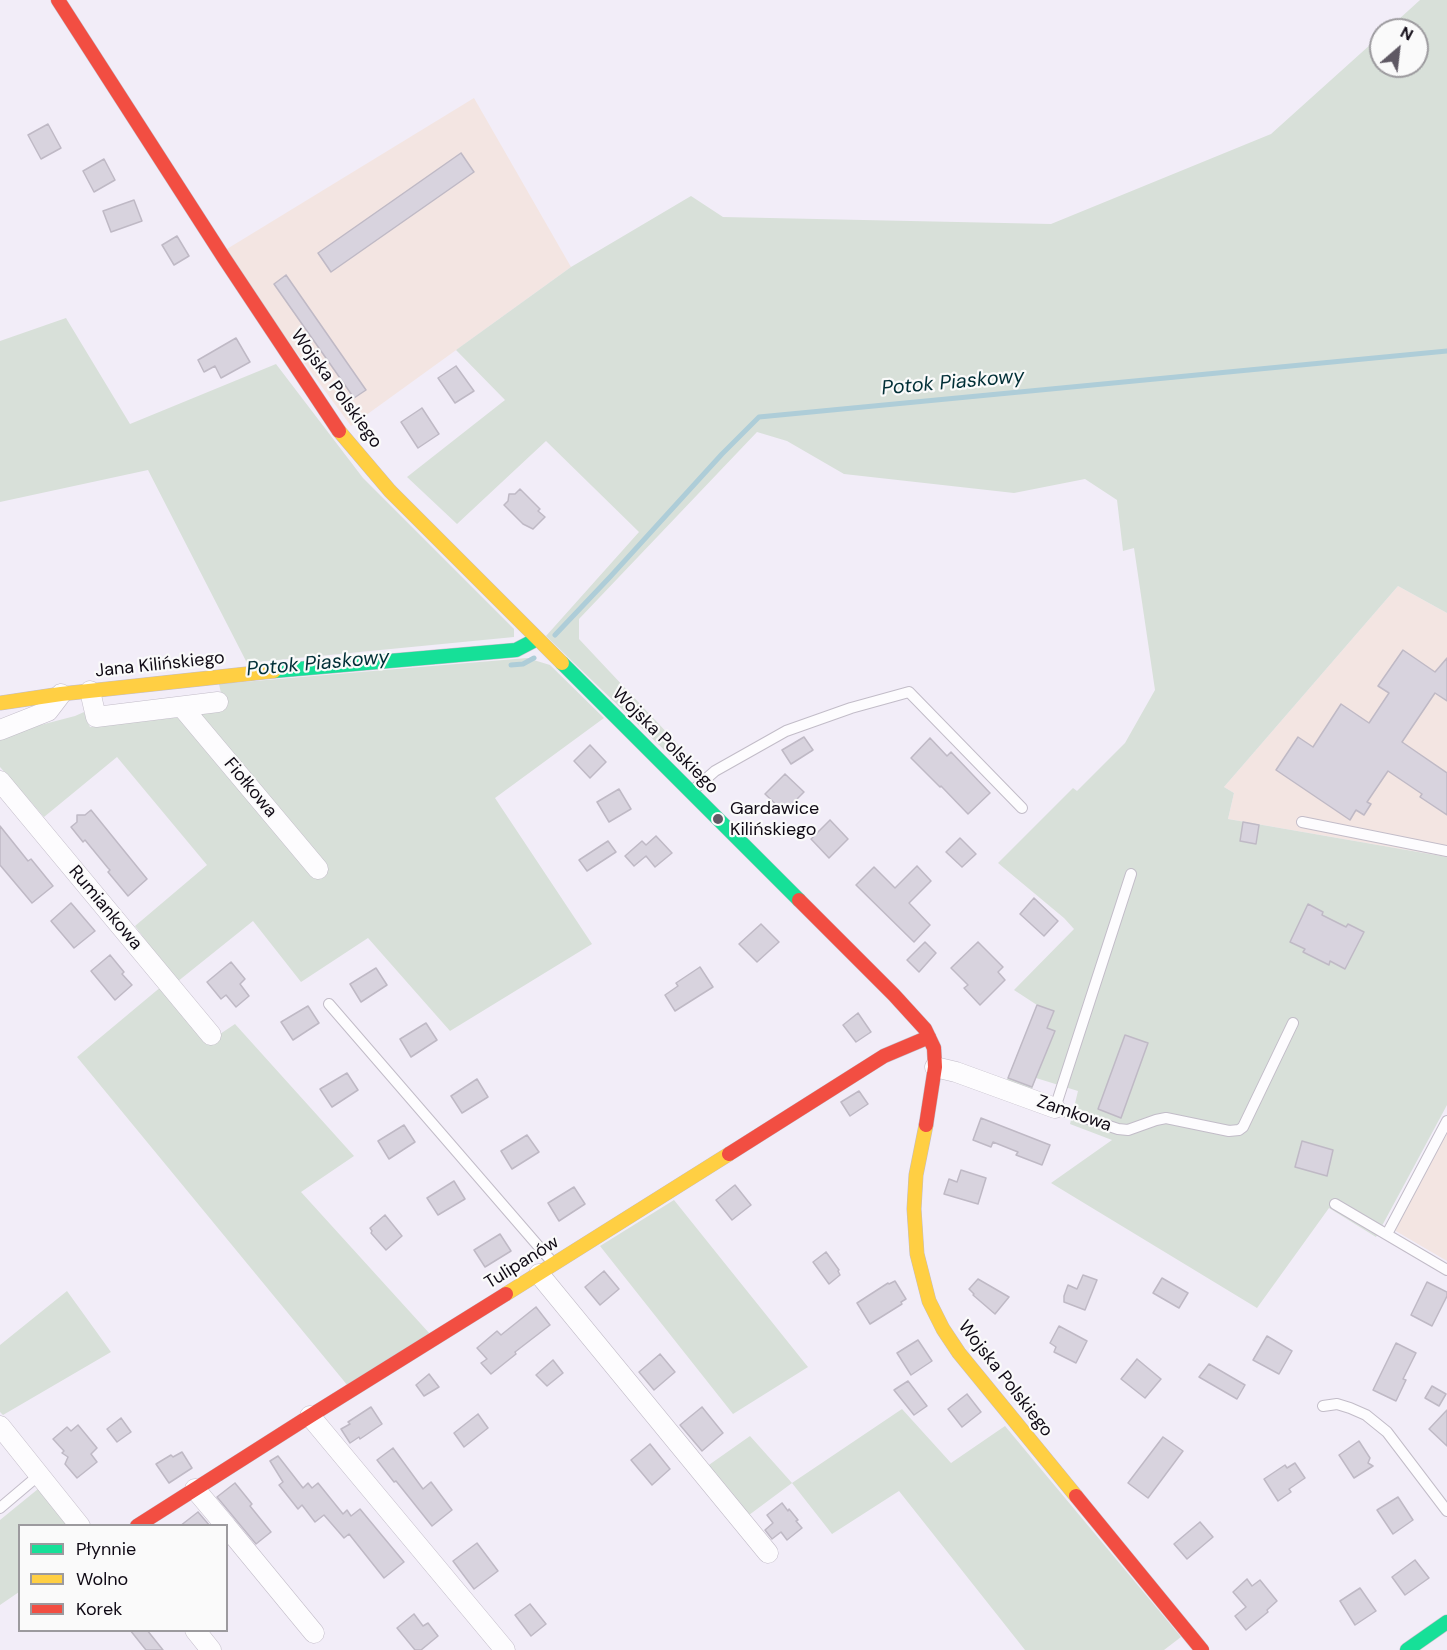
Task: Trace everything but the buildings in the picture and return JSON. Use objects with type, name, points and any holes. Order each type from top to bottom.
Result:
[{"type":"street","name":"Wojska Polskiego","points":[[58,0],[224,258],[337,428],[390,491],[894,995],[918,1020],[930,1037],[934,1048],[935,1067],[916,1175],[914,1209],[917,1254],[929,1301],[943,1329],[959,1353],[1202,1650]]},
{"type":"street","name":"Jana Kilińskiego","points":[[0,703],[61,694],[295,669],[516,650],[537,639]]},
{"type":"street","points":[[90,691],[96,717],[218,702]]},
{"type":"street","points":[[0,730],[38,717],[48,711],[61,694]]},
{"type":"street","name":"Fiołkowa","points":[[182,707],[318,869]]},
{"type":"street","name":"Rumiankowa","points":[[0,781],[211,1035]]},
{"type":"street","name":"Tulipanów","points":[[140,1524],[884,1056],[930,1037]]},
{"type":"street","name":"Zamkowa","points":[[935,1067],[956,1072],[1055,1108]]},
{"type":"street","points":[[547,1269],[768,1553]]},
{"type":"street","points":[[310,1416],[505,1650]]},
{"type":"street","points":[[0,1426],[78,1524]]},
{"type":"street","points":[[195,1489],[224,1524]]},
{"type":"street","points":[[228,1528],[314,1633]]},
{"type":"street","points":[[1407,1650],[1447,1622]]},
{"type":"street","points":[[197,1632],[211,1650]]},
{"type":"lane","points":[[690,792],[715,771],[786,731],[851,708],[909,692],[1023,808]]},
{"type":"lane","points":[[1302,822],[1447,851]]},
{"type":"lane","points":[[1055,1108],[1131,874]]},
{"type":"lane","points":[[329,1004],[547,1269]]},
{"type":"lane","name":"Zamkowa","points":[[1055,1108],[1118,1129],[1128,1130],[1166,1118],[1229,1131],[1239,1130],[1243,1127],[1293,1023]]},
{"type":"lane","points":[[1387,1234],[1447,1121]]},
{"type":"lane","points":[[1335,1204],[1447,1270]]},
{"type":"lane","points":[[1323,1406],[1337,1404],[1350,1408],[1366,1415],[1387,1432],[1447,1511]]},
{"type":"lane","points":[[0,1508],[39,1475]]},
{"type":"shaded area","points":[[1420,0],[1447,0],[1447,613],[1398,586],[1224,787],[1234,793],[1228,819],[1447,857],[1447,1105],[1376,1237],[1329,1208],[1257,1308],[1051,1183],[1112,1140],[1070,1124],[1078,1091],[1036,1078],[1031,1092],[1006,1082],[1037,1005],[1014,990],[1074,929],[998,863],[1073,788],[1077,791],[1125,743],[1155,690],[1134,548],[1123,551],[1117,500],[1085,479],[1014,493],[844,474],[787,441],[757,432],[579,619],[579,639],[703,771],[686,771],[546,636],[639,532],[546,441],[457,524],[407,477],[505,400],[456,350],[571,267],[691,196],[723,217],[1051,224],[1271,134],[1369,46],[1369,78],[1429,78],[1429,18],[1400,18]]},
{"type":"shaded area","points":[[474,98],[571,267],[351,426],[222,252]]},
{"type":"shaded area","points":[[66,318],[130,424],[276,364],[363,478],[514,629],[514,637],[247,663],[148,470],[0,502],[0,341]]},
{"type":"shaded area","points":[[1398,586],[1447,613],[1447,857],[1228,819],[1234,793],[1224,787]]},
{"type":"shaded area","points":[[527,658],[550,665],[604,718],[495,798],[592,944],[450,1031],[368,938],[301,982],[253,921],[177,982],[220,1034],[235,1024],[354,1156],[301,1192],[430,1334],[348,1386],[77,1057],[162,986],[176,981],[135,926],[207,865],[117,757],[44,817],[0,767],[0,738],[6,734],[84,712],[90,727],[200,715],[204,709],[224,707],[219,684]]},
{"type":"shaded area","points":[[1447,1133],[1447,1261],[1394,1230]]},
{"type":"shaded area","points":[[674,1200],[808,1367],[733,1414],[600,1246]]},
{"type":"shaded area","points":[[67,1291],[111,1352],[3,1415],[0,1412],[0,1345]]},
{"type":"shaded area","points":[[902,1409],[951,1463],[1005,1426],[1181,1637],[1164,1650],[1025,1650],[899,1491],[832,1534],[792,1483]]},
{"type":"shaded area","points":[[750,1436],[792,1483],[745,1518],[706,1467]]},
{"type":"shaded area","points":[[38,1489],[68,1524],[18,1524],[18,1593],[0,1605],[0,1520]]},
{"type":"waterway","name":"Potok Piaskowy","points":[[555,635],[759,417],[1447,351]]},
{"type":"waterway","name":"Potok Piaskowy","points":[[511,665],[523,664],[534,658]]},
{"type":"traffic: fast","points":[[274,671],[516,650],[537,639]]},
{"type":"traffic: fast","points":[[562,663],[799,900]]},
{"type":"traffic: fast","points":[[1407,1650],[1447,1622]]},
{"type":"traffic: slow","points":[[339,431],[390,491],[562,663]]},
{"type":"traffic: slow","points":[[0,703],[61,694],[274,671]]},
{"type":"traffic: slow","points":[[926,1125],[916,1175],[914,1209],[917,1254],[929,1301],[943,1329],[959,1353],[1076,1496]]},
{"type":"traffic: slow","points":[[506,1294],[729,1154]]},
{"type":"traffic: jam","points":[[58,0],[224,258],[339,431]]},
{"type":"traffic: jam","points":[[799,900],[925,1029],[934,1048],[935,1067],[926,1125]]},
{"type":"traffic: jam","points":[[729,1154],[884,1056],[929,1037]]},
{"type":"traffic: jam","points":[[140,1524],[506,1294]]},
{"type":"traffic: jam","points":[[1076,1496],[1202,1650]]},
{"type":"place","name":"Gardawice Kilińskiego","points":[[718,819]]}]
